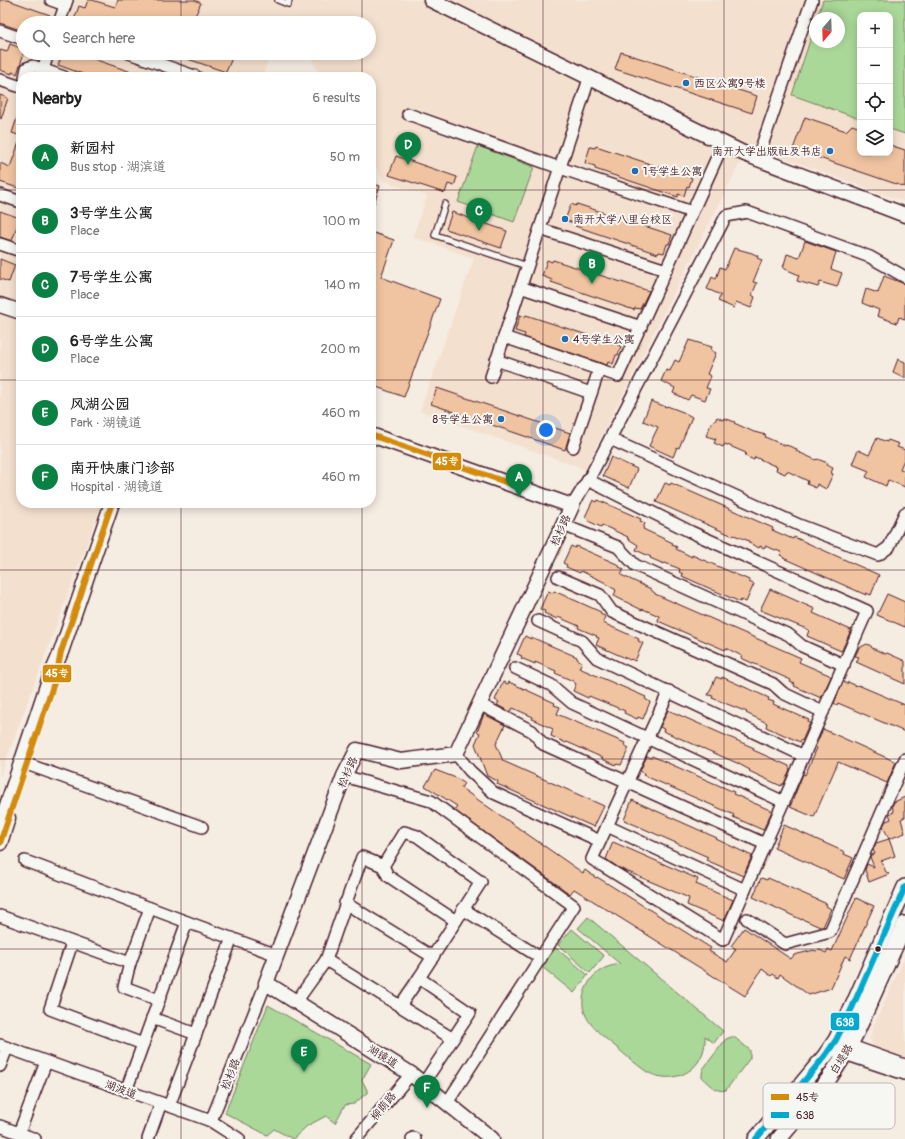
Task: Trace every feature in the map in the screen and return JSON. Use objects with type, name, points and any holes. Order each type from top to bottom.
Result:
[{"type":"main road","name":"白堤路","points":[[801,1083],[833,1044],[852,1008],[905,887]]},
{"type":"main road","name":"白堤路","points":[[826,1083],[848,1050],[905,924]]},
{"type":"main road","name":"白堤路","points":[[756,1139],[764,1129]]},
{"type":"main road","name":"白堤路","points":[[779,1139],[787,1129]]},
{"type":"street","points":[[51,0],[66,2],[61,16]]},
{"type":"street","points":[[431,0],[757,160],[905,215]]},
{"type":"street","points":[[757,160],[812,0]]},
{"type":"street","points":[[0,31],[16,37]]},
{"type":"street","points":[[43,70],[46,60]]},
{"type":"street","points":[[149,60],[183,72]]},
{"type":"street","points":[[27,72],[28,68],[33,66],[49,72]]},
{"type":"street","points":[[491,377],[589,78]]},
{"type":"street","points":[[0,80],[16,85]]},
{"type":"street","points":[[408,114],[560,168],[692,212]]},
{"type":"street","points":[[504,337],[618,376],[723,144]]},
{"type":"street","points":[[0,194],[16,200]]},
{"type":"street","points":[[376,437],[572,506],[610,439],[726,216],[747,212],[870,257],[905,277]]},
{"type":"street","points":[[540,229],[666,270]]},
{"type":"street","points":[[0,244],[16,249]]},
{"type":"street","points":[[520,287],[640,327]]},
{"type":"street","points":[[0,304],[16,310]]},
{"type":"street","points":[[496,360],[591,393]]},
{"type":"street","points":[[573,447],[599,370]]},
{"type":"street","points":[[610,439],[799,525],[878,555],[889,548],[905,513]]},
{"type":"street","points":[[588,480],[691,532],[867,611],[723,940],[592,859],[669,691]]},
{"type":"street","name":"松杉路","points":[[211,1122],[266,984],[344,776],[357,750],[401,761],[456,754],[572,506]]},
{"type":"street","points":[[0,826],[56,677],[61,652],[110,508]]},
{"type":"street","points":[[562,525],[618,546],[635,565],[789,635],[802,646],[844,665]]},
{"type":"street","points":[[558,577],[600,595],[612,612],[773,684],[783,693],[823,712]]},
{"type":"street","points":[[538,621],[582,641],[597,658],[804,756]]},
{"type":"street","points":[[515,668],[551,685],[572,703],[784,802]]},
{"type":"street","points":[[485,707],[532,731],[543,744],[765,844]]},
{"type":"street","points":[[456,754],[470,771],[494,793],[600,841]]},
{"type":"street","points":[[747,919],[785,944],[830,932],[905,759]]},
{"type":"street","points":[[24,763],[202,827]]},
{"type":"street","points":[[0,843],[24,763]]},
{"type":"street","points":[[344,776],[431,801],[574,906],[447,1103]]},
{"type":"street","points":[[607,826],[745,890]]},
{"type":"street","points":[[384,866],[404,832],[417,836],[480,882],[400,1006]]},
{"type":"street","points":[[296,1002],[326,960],[362,857],[384,866],[388,876],[456,921]]},
{"type":"street","points":[[25,861],[277,955]]},
{"type":"street","points":[[345,903],[432,957]]},
{"type":"street","points":[[150,908],[130,963],[124,987],[159,1000]]},
{"type":"street","points":[[463,909],[541,958]]},
{"type":"street","points":[[0,916],[130,963]]},
{"type":"street","points":[[126,1091],[187,922]]},
{"type":"street","points":[[148,1139],[165,1105],[196,1034],[232,938]]},
{"type":"street","points":[[72,943],[50,1009],[143,1044]]},
{"type":"street","points":[[326,960],[453,1039]]},
{"type":"street","points":[[419,978],[470,1013],[423,1084]]},
{"type":"street","name":"湖镜道","points":[[266,984],[411,1074],[492,1139]]},
{"type":"street","points":[[152,1018],[196,1034]]},
{"type":"street","points":[[833,1044],[905,1074]]},
{"type":"street","points":[[0,1066],[4,1046]]},
{"type":"street","name":"湖波道","points":[[4,1046],[211,1122],[238,1139]]},
{"type":"street","points":[[848,1050],[905,1065]]},
{"type":"street","points":[[19,1133],[46,1062]]},
{"type":"street","name":"柳荫路","points":[[356,1139],[411,1074]]},
{"type":"street","points":[[0,1126],[35,1139]]},
{"type":"lane","points":[[278,0],[288,4],[289,0]]},
{"type":"lane","points":[[445,204],[435,235],[527,266]]},
{"type":"shaded area","name":"南开大学八里台校区","points":[[0,0],[905,0],[905,202],[749,145],[585,469],[420,411],[474,258],[413,237],[427,196],[384,181],[376,167],[376,72],[319,72],[312,60],[376,60],[376,16],[16,16],[16,60],[268,60],[264,72],[16,72],[16,508],[100,508],[0,776]]},
{"type":"shaded area","points":[[905,957],[905,1060],[875,1051],[870,1039],[873,1027]]},
{"type":"green space","points":[[823,0],[905,0],[905,134],[893,130],[893,12],[857,12],[857,118],[792,95],[809,43],[809,48],[845,48],[845,12],[819,12]]},
{"type":"green space","points":[[478,146],[534,167],[514,222],[458,202]]},
{"type":"green space","points":[[588,917],[723,1031],[714,1043],[705,1036],[701,1058],[695,1066],[687,1072],[678,1076],[668,1077],[658,1076],[647,1072],[594,1028],[588,1020],[583,1004],[584,994],[588,984],[591,979],[601,970],[620,964],[578,928]]},
{"type":"green space","points":[[572,929],[604,956],[590,973],[558,945]]},
{"type":"green space","points":[[556,948],[588,975],[574,993],[541,966]]},
{"type":"green space","points":[[268,1005],[371,1064],[362,1080],[368,1092],[354,1104],[345,1105],[335,1123],[326,1116],[307,1126],[293,1139],[274,1129],[267,1135],[225,1113]]},
{"type":"green space","points":[[734,1037],[750,1050],[750,1058],[726,1090],[722,1091],[716,1089],[702,1078],[702,1074],[703,1069],[726,1039]]},
{"type":"building","points":[[0,0],[8,0],[50,15],[16,16],[16,29],[0,23]]},
{"type":"building","points":[[88,0],[115,7],[118,0],[195,0],[201,3],[195,16],[75,16],[79,6],[85,8]]},
{"type":"building","points":[[10,44],[16,46],[16,60],[22,60],[16,74],[12,72],[12,74],[0,70],[0,50],[7,52]]},
{"type":"building","name":"西区公寓9号楼","points":[[621,52],[757,96],[752,113],[615,69]]},
{"type":"building","points":[[60,60],[97,60],[131,72],[77,72],[58,65]]},
{"type":"building","points":[[191,60],[231,60],[226,72]]},
{"type":"building","points":[[0,95],[8,98],[1,119],[0,118]]},
{"type":"building","name":"南开大学出版社及书店","points":[[805,117],[846,131],[852,125],[857,127],[857,156],[893,156],[893,146],[905,150],[905,187],[793,149]]},
{"type":"building","points":[[16,121],[16,134],[12,133]]},
{"type":"building","name":"1号学生公寓","points":[[596,146],[692,178],[689,187],[687,186],[684,196],[678,194],[678,197],[595,169],[595,166],[585,163],[590,147],[595,148]]},
{"type":"building","points":[[16,151],[16,187],[0,182],[0,163],[10,167]]},
{"type":"building","points":[[396,156],[457,177],[454,186],[448,184],[445,193],[389,175]]},
{"type":"building","points":[[376,185],[380,186],[376,198]]},
{"type":"building","points":[[571,204],[576,206],[577,204],[672,235],[669,244],[667,244],[664,253],[659,252],[658,254],[575,226],[576,224],[565,220]]},
{"type":"building","points":[[0,211],[16,217],[16,230],[12,241],[0,237]]},
{"type":"building","points":[[452,212],[507,231],[501,248],[446,229]]},
{"type":"building","points":[[376,234],[394,240],[381,277],[440,299],[404,397],[376,387]]},
{"type":"building","points":[[805,241],[836,252],[831,269],[842,273],[837,287],[820,282],[818,287],[797,281],[799,275],[783,268],[787,254],[799,258]]},
{"type":"building","points":[[734,248],[752,253],[758,256],[757,258],[762,260],[753,282],[757,283],[752,295],[755,297],[751,308],[736,302],[734,308],[718,301],[721,295],[707,289],[712,277],[716,279],[720,267],[725,269]]},
{"type":"building","points":[[0,259],[15,265],[9,282],[0,279]]},
{"type":"building","points":[[547,260],[552,262],[553,260],[649,291],[640,309],[635,308],[634,310],[551,282],[552,280],[542,276]]},
{"type":"building","points":[[884,276],[905,284],[905,319],[899,317],[897,323],[877,316],[879,310],[862,303],[866,289],[878,293]]},
{"type":"building","name":"4号学生公寓","points":[[520,315],[525,317],[526,315],[621,346],[618,355],[616,355],[613,364],[608,362],[607,365],[524,337],[525,334],[515,331]]},
{"type":"building","points":[[689,340],[712,347],[711,350],[716,353],[707,374],[711,376],[706,388],[710,389],[705,400],[691,395],[688,400],[673,393],[675,388],[661,381],[666,370],[670,371],[675,360],[679,362]]},
{"type":"building","points":[[898,359],[905,362],[905,378],[893,372]]},
{"type":"building","name":"8号学生公寓","points":[[437,388],[570,433],[565,450],[431,404]]},
{"type":"building","points":[[651,401],[683,412],[692,417],[679,448],[677,447],[673,457],[649,446],[658,427],[643,421]]},
{"type":"building","points":[[717,417],[723,420],[724,418],[735,422],[734,423],[754,432],[766,435],[765,437],[797,449],[796,451],[816,460],[817,459],[828,463],[827,465],[833,468],[831,473],[833,474],[826,489],[817,484],[816,488],[807,484],[808,481],[787,471],[785,474],[776,470],[777,467],[755,457],[754,460],[745,456],[746,453],[725,444],[723,447],[714,443],[716,439],[706,436],[712,422],[715,421]]},
{"type":"building","points":[[877,438],[887,442],[888,440],[899,444],[897,447],[905,450],[905,457],[900,469],[905,471],[905,487],[888,480],[886,486],[866,477],[869,471],[852,464],[858,450],[869,455]]},
{"type":"building","points":[[611,457],[637,469],[629,488],[603,476]]},
{"type":"building","points":[[665,483],[670,485],[671,483],[773,528],[772,530],[793,539],[794,537],[879,575],[871,595],[866,593],[866,595],[783,558],[784,557],[780,555],[781,552],[765,546],[764,548],[760,546],[759,548],[749,543],[749,541],[734,535],[733,536],[656,502]]},
{"type":"building","points":[[593,500],[597,502],[598,500],[641,519],[640,521],[645,523],[643,529],[673,543],[672,545],[677,547],[676,549],[749,580],[749,582],[754,584],[746,602],[741,600],[740,602],[682,576],[683,574],[679,572],[680,569],[650,558],[651,557],[636,550],[638,545],[627,538],[628,537],[602,525],[601,527],[588,521],[589,519],[585,517]]},
{"type":"building","points":[[571,546],[575,548],[576,546],[619,565],[619,567],[624,569],[621,575],[651,589],[655,594],[801,658],[799,662],[829,675],[831,677],[821,698],[794,686],[795,684],[790,682],[791,680],[741,658],[742,656],[726,648],[725,650],[658,621],[659,616],[643,609],[642,610],[614,596],[616,590],[606,583],[581,571],[580,573],[566,567],[567,565],[563,563]]},
{"type":"building","points":[[770,589],[815,609],[813,613],[851,630],[842,650],[841,651],[807,636],[809,630],[760,610]]},
{"type":"building","points":[[548,591],[553,593],[554,591],[601,612],[600,614],[605,616],[603,623],[639,639],[638,641],[643,643],[635,661],[596,645],[599,638],[578,628],[579,626],[544,613],[545,611],[540,609]]},
{"type":"building","points":[[887,594],[905,602],[905,627],[877,615]]},
{"type":"building","points":[[525,636],[531,639],[531,637],[577,657],[577,659],[582,662],[579,668],[646,697],[645,699],[650,702],[643,719],[638,717],[637,719],[624,713],[625,711],[573,691],[576,684],[573,681],[555,673],[556,671],[521,658],[522,656],[517,654]]},
{"type":"building","points":[[867,644],[885,654],[887,653],[905,661],[905,684],[856,662],[859,657],[855,656],[859,648]]},
{"type":"building","points":[[716,677],[722,679],[722,677],[769,698],[768,700],[774,702],[773,704],[809,720],[808,722],[810,723],[802,741],[801,740],[800,742],[766,727],[767,723],[746,713],[747,712],[712,698],[713,696],[708,695]]},
{"type":"building","points":[[503,682],[508,684],[509,682],[555,703],[554,705],[560,707],[557,714],[625,743],[624,745],[629,748],[621,765],[616,765],[551,736],[553,729],[532,719],[533,717],[513,708],[510,712],[497,705],[499,702],[495,700]]},
{"type":"building","points":[[843,682],[858,685],[905,705],[905,732],[838,703],[837,705],[834,703]]},
{"type":"building","points":[[668,710],[754,748],[753,750],[789,766],[790,769],[784,784],[781,786],[749,771],[750,770],[737,763],[663,731],[664,729],[660,727]]},
{"type":"building","points":[[484,714],[505,725],[496,744],[503,761],[604,806],[594,827],[497,784],[498,781],[487,776],[475,744],[480,733],[477,732]]},
{"type":"building","points":[[823,729],[896,762],[887,783],[838,762],[814,817],[790,807],[803,774],[805,775],[817,748],[815,747]]},
{"type":"building","points":[[647,756],[651,758],[652,756],[734,792],[733,794],[772,811],[763,830],[733,817],[734,815],[730,813],[643,775],[644,773],[640,771]]},
{"type":"building","points":[[435,770],[456,778],[464,783],[461,788],[583,873],[585,870],[596,878],[597,877],[711,948],[709,951],[727,962],[736,949],[731,946],[744,928],[791,959],[794,955],[814,950],[820,950],[826,953],[828,949],[832,951],[856,898],[874,906],[850,959],[845,956],[831,988],[809,995],[780,974],[778,978],[773,974],[771,976],[762,969],[745,996],[574,889],[570,894],[454,810],[457,806],[425,786]]},
{"type":"building","points":[[905,797],[905,817],[901,819],[905,833],[889,839],[883,826],[886,821],[891,819],[889,814],[894,812],[892,806],[894,802]]},
{"type":"building","points":[[632,800],[717,838],[716,839],[752,856],[743,876],[706,860],[708,857],[624,820]]},
{"type":"building","points":[[784,825],[845,852],[844,854],[853,858],[844,879],[774,848]]},
{"type":"building","points":[[889,839],[895,856],[881,861],[886,872],[889,874],[869,882],[865,870],[867,864],[874,867],[870,857],[871,855],[875,854],[873,850],[876,843]]},
{"type":"building","points":[[613,842],[698,879],[696,884],[733,900],[724,921],[687,905],[689,898],[619,868],[606,859]]},
{"type":"building","points":[[761,878],[767,880],[768,878],[827,904],[826,906],[831,909],[823,927],[802,920],[753,897]]},
{"type":"transit line","name":"45专","points":[[376,437],[523,488]]},
{"type":"transit line","name":"45专","points":[[0,843],[56,677],[61,652],[110,508]]},
{"type":"transit line","name":"638","points":[[803,1083],[836,1040],[852,1008],[905,887]]},
{"type":"transit line","name":"638","points":[[756,1139],[764,1129]]},
{"type":"place","name":"西区公寓9号楼","points":[[686,83]]},
{"type":"place","name":"南开大学出版社及书店","points":[[830,151]]},
{"type":"place","name":"6号学生公寓","points":[[408,165]]},
{"type":"place","name":"1号学生公寓","points":[[635,171]]},
{"type":"place","name":"南开大学八里台校区","points":[[565,219]]},
{"type":"place","name":"7号学生公寓","points":[[479,231]]},
{"type":"place","name":"3号学生公寓","points":[[592,284]]},
{"type":"place","name":"4号学生公寓","points":[[565,339]]},
{"type":"place","name":"8号学生公寓","points":[[501,419]]},
{"type":"place","name":"新园村","points":[[519,497]]},
{"type":"place","name":"风湖公园","points":[[304,1072]]},
{"type":"place","name":"南开快康门诊部","points":[[427,1108]]}]
